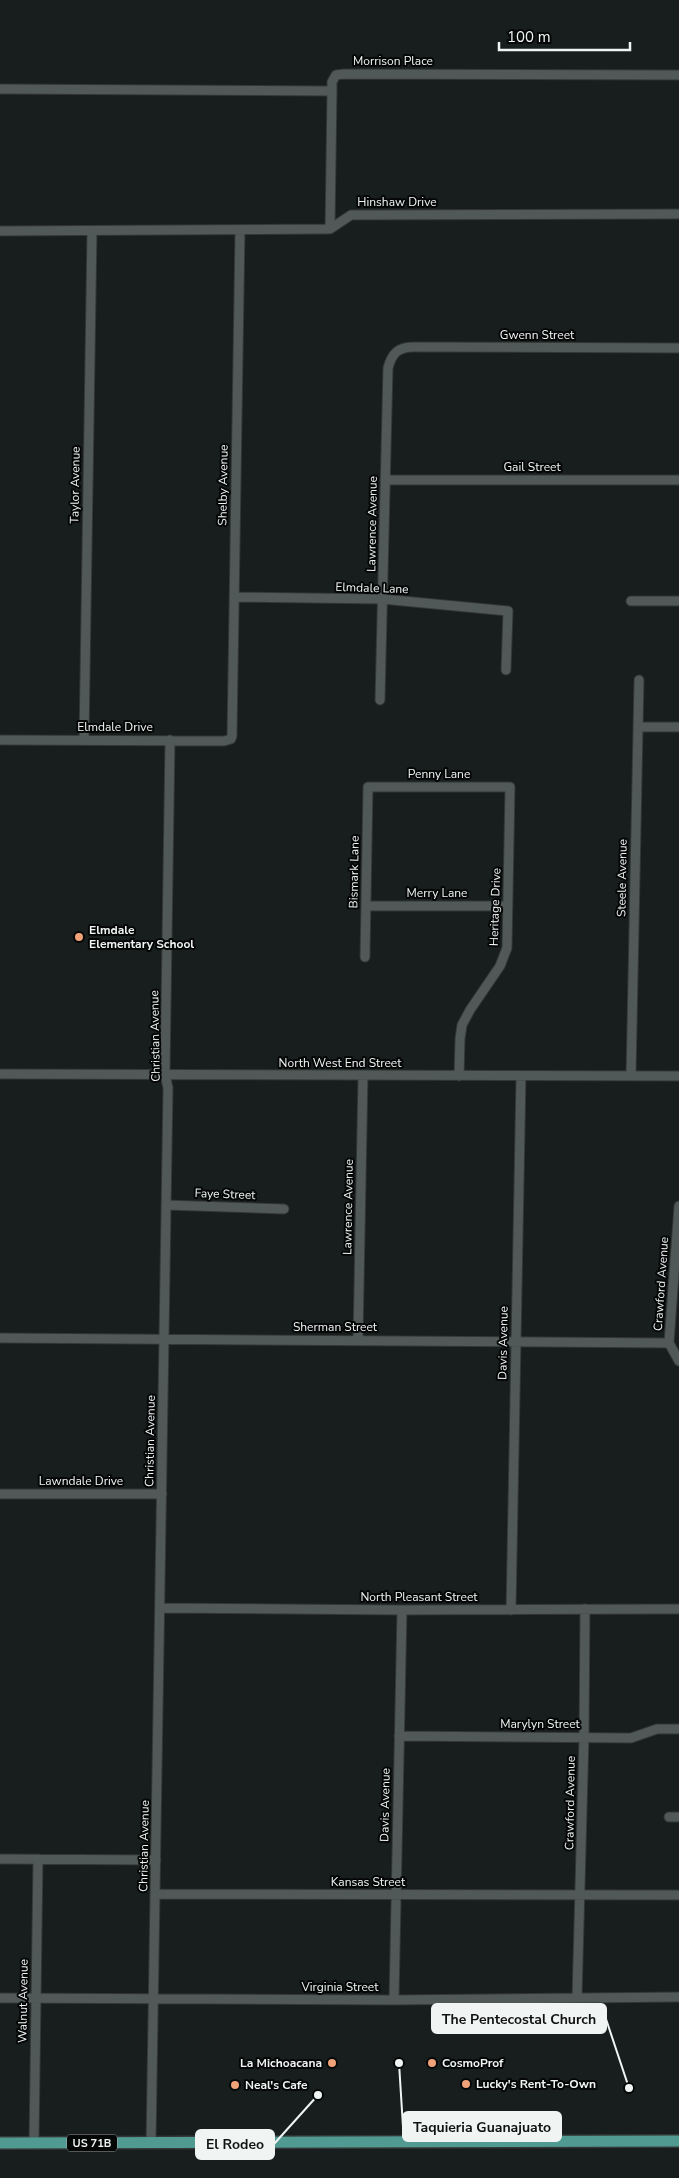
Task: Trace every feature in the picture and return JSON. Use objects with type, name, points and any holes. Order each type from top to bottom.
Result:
[{"type":"main road","name":"US 71B","points":[[0,2143],[679,2141]]},
{"type":"street","name":"Morrison Place","points":[[332,91],[332,82],[336,75],[344,74],[679,75]]},
{"type":"street","points":[[0,89],[332,91],[330,229],[0,230]]},
{"type":"street","name":"Hinshaw Drive","points":[[330,229],[351,215],[679,214]]},
{"type":"street","name":"Shelby Avenue","points":[[230,739],[232,732],[240,230]]},
{"type":"street","name":"Taylor Avenue","points":[[84,740],[92,231]]},
{"type":"street","name":"Gwenn Street","points":[[396,351],[404,347],[679,348]]},
{"type":"street","name":"Lawrence Avenue","points":[[380,700],[388,368],[390,358],[396,351]]},
{"type":"street","name":"Gail Street","points":[[385,480],[679,480]]},
{"type":"street","name":"Elmdale Lane","points":[[234,597],[382,599],[508,610],[506,670]]},
{"type":"street","points":[[631,601],[679,601]]},
{"type":"street","name":"Steele Avenue","points":[[631,1076],[639,680]]},
{"type":"street","points":[[638,727],[679,727]]},
{"type":"street","name":"Elmdale Drive","points":[[0,740],[224,741],[230,739]]},
{"type":"street","name":"Christian Avenue","points":[[151,2143],[168,1088],[165,1074],[170,740]]},
{"type":"street","name":"Penny Lane","points":[[368,787],[510,787]]},
{"type":"street","name":"Bismark Lane","points":[[365,957],[368,787]]},
{"type":"street","name":"Heritage Drive","points":[[459,1076],[462,1025],[500,966],[507,948],[510,787]]},
{"type":"street","name":"Merry Lane","points":[[366,906],[508,906]]},
{"type":"street","name":"North West End Street","points":[[0,1074],[679,1076]]},
{"type":"street","name":"Lawrence Avenue","points":[[358,1340],[363,1075]]},
{"type":"street","name":"Davis Avenue","points":[[511,1610],[521,1076]]},
{"type":"street","name":"Faye Street","points":[[166,1204],[284,1209]]},
{"type":"street","name":"Crawford Avenue","points":[[679,1206],[669,1343],[679,1362]]},
{"type":"street","name":"Sherman Street","points":[[0,1338],[669,1343]]},
{"type":"street","name":"Lawndale Drive","points":[[0,1494],[162,1494]]},
{"type":"street","name":"North Pleasant Street","points":[[160,1608],[402,1610],[679,1609]]},
{"type":"street","name":"Crawford Avenue","points":[[577,1998],[584,1737],[585,1609]]},
{"type":"street","name":"Davis Avenue","points":[[394,2000],[402,1610]]},
{"type":"street","name":"Marylyn Street","points":[[399,1736],[631,1738],[657,1729],[679,1729]]},
{"type":"street","points":[[669,1817],[679,1817]]},
{"type":"street","points":[[0,1859],[156,1860]]},
{"type":"street","name":"Walnut Avenue","points":[[34,2143],[38,1859]]},
{"type":"street","name":"Kansas Street","points":[[156,1894],[679,1895]]},
{"type":"street","name":"Virginia Street","points":[[0,1998],[394,2000],[679,1998]]},
{"type":"place","name":"Elmdale Elementary School","points":[[79,937]]},
{"type":"place","name":"La Michoacana","points":[[332,2063]]},
{"type":"place","name":"Taquieria Guanajuato","points":[[399,2063]]},
{"type":"place","name":"CosmoProf","points":[[432,2063]]},
{"type":"place","name":"Lucky's Rent-To-Own","points":[[466,2084]]},
{"type":"place","name":"Neal's Cafe","points":[[235,2085]]},
{"type":"place","name":"The Pentecostal Church","points":[[629,2088]]},
{"type":"place","name":"El Rodeo","points":[[318,2095]]}]
